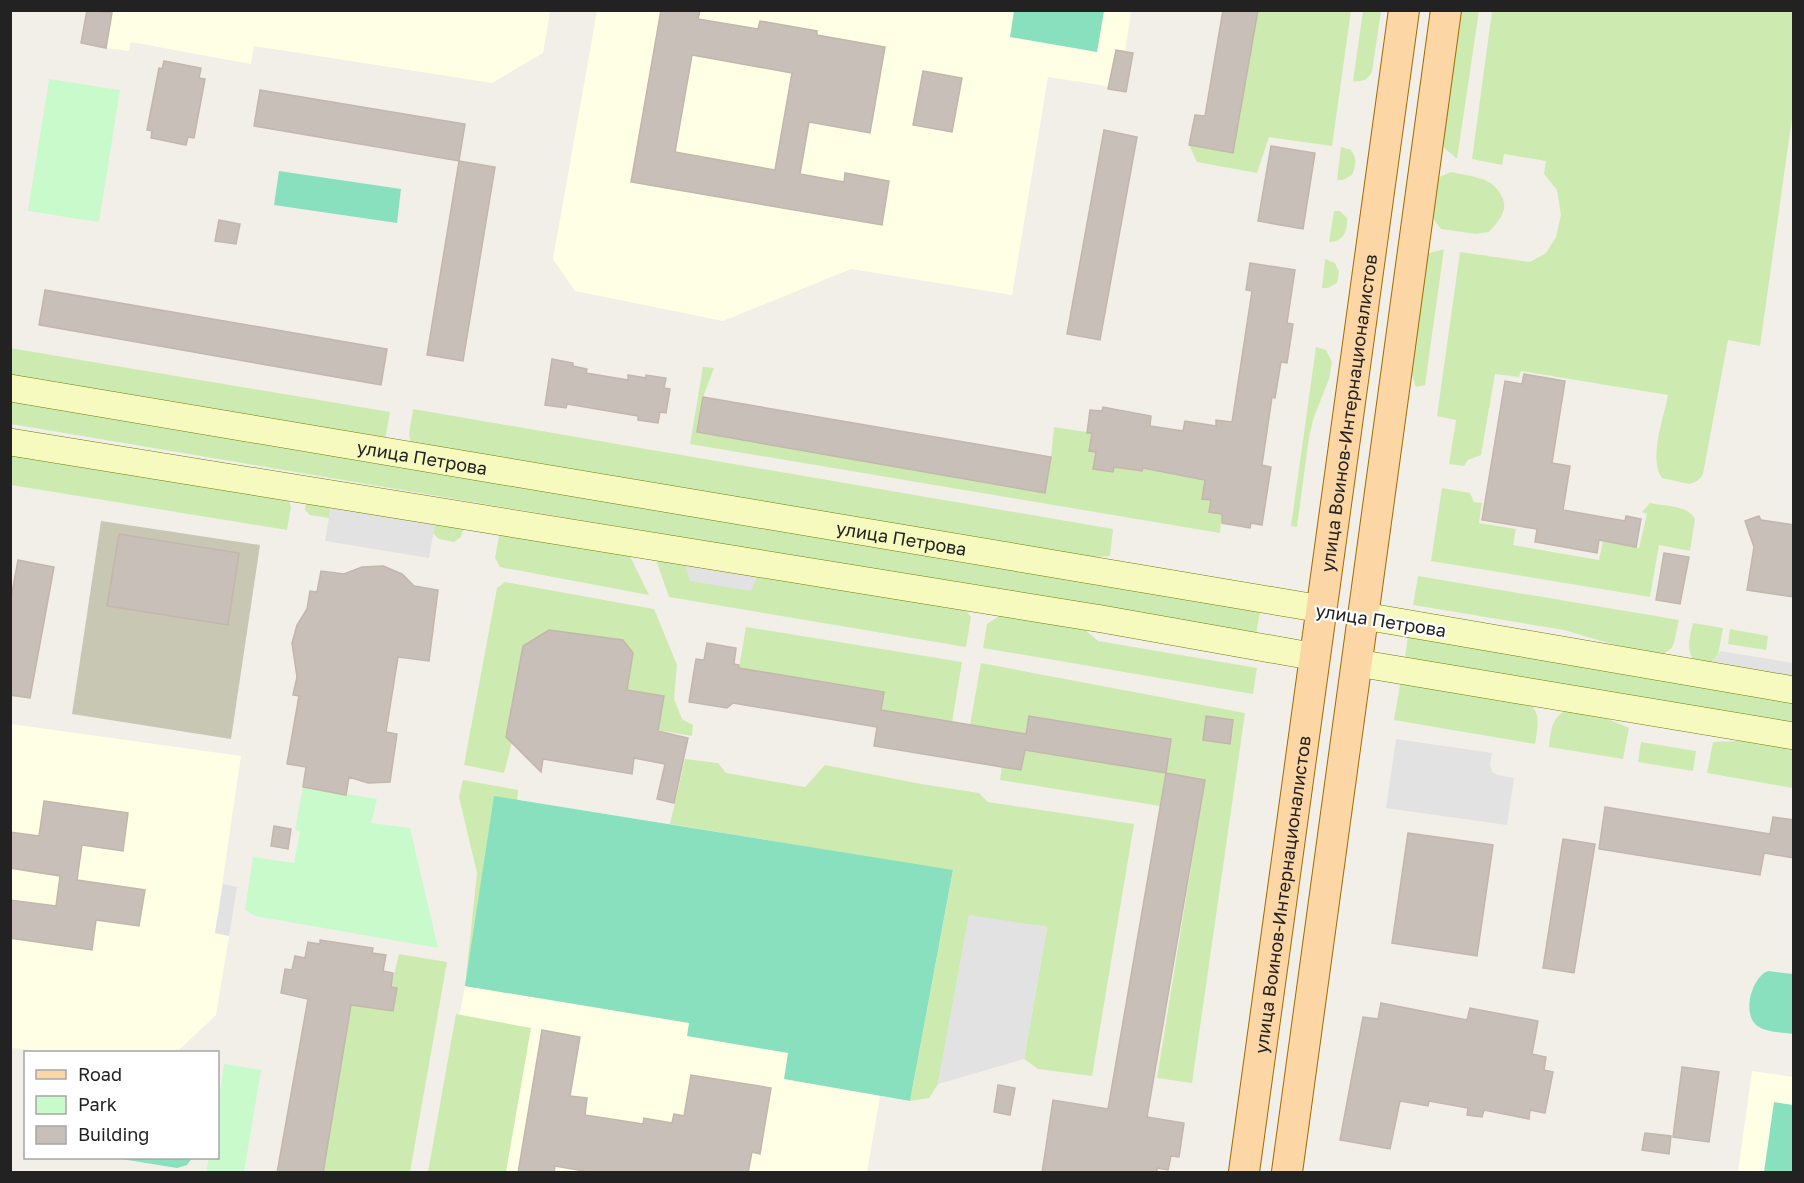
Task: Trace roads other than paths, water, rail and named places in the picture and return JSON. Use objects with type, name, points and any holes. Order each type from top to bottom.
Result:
[{"type":"main road","name":"улица Воинов-Интернационалистов","points":[[1245,1173],[1404,10]]},
{"type":"main road","points":[[1287,1173],[1446,10]]},
{"type":"main road","name":"улица Петрова","points":[[10,388],[1794,690]]},
{"type":"main road","points":[[10,442],[1080,615],[1316,657],[1794,736]]}]
